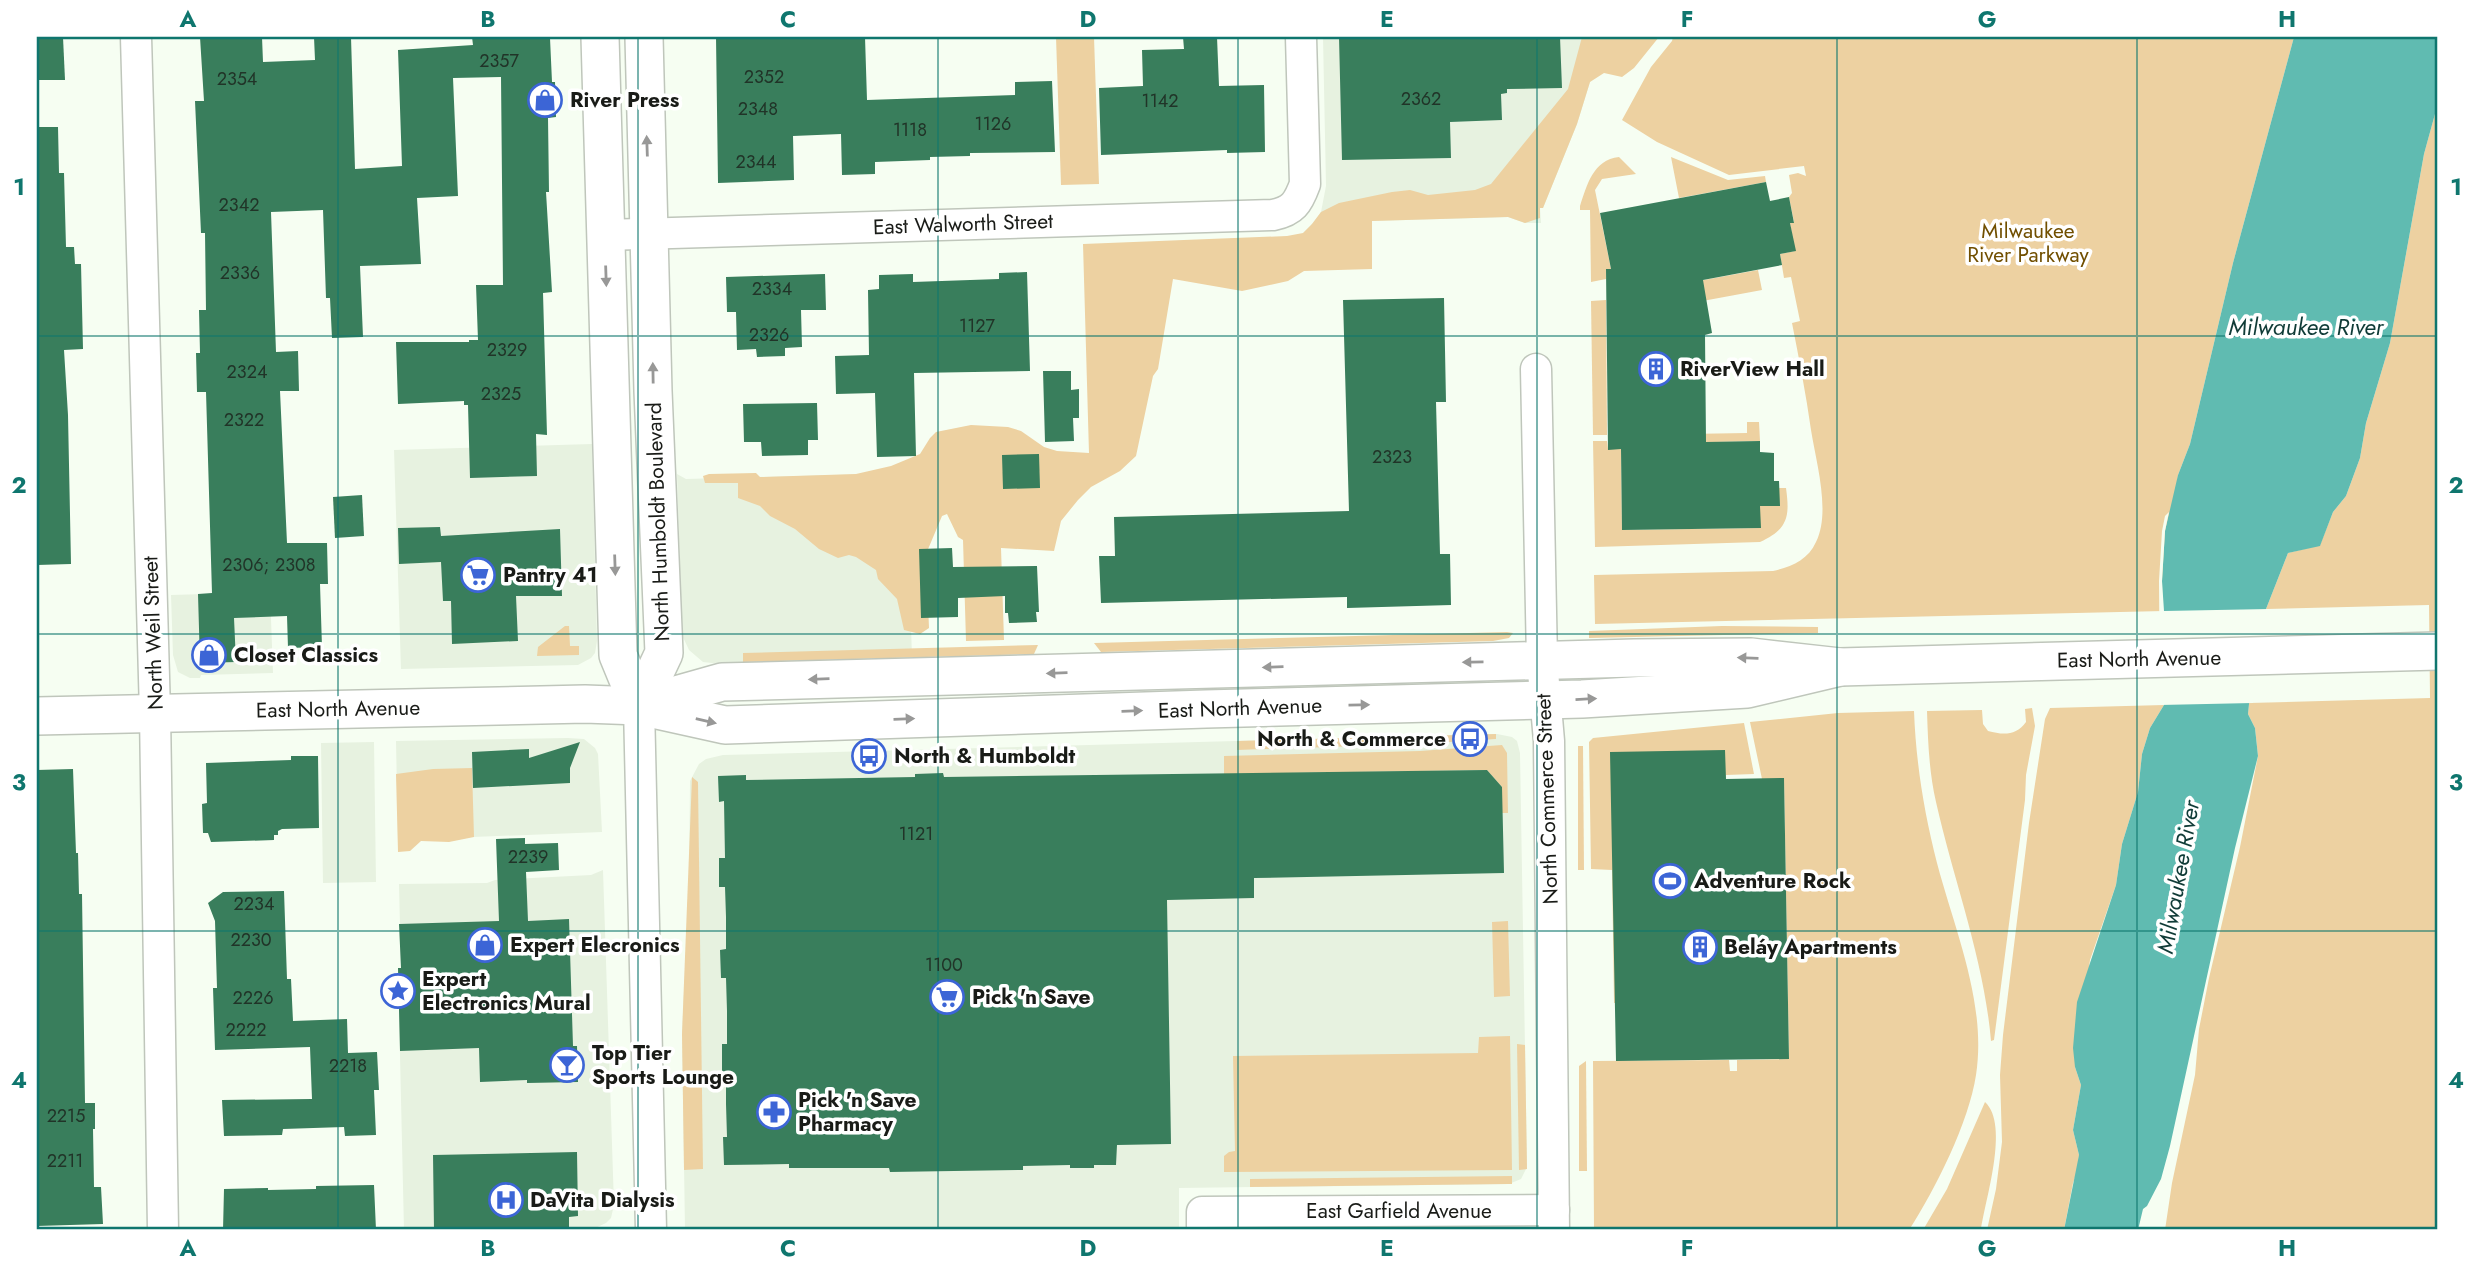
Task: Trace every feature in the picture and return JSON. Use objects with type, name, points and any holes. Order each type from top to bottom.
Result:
[{"type":"main road","name":"North Humboldt Boulevard","points":[[600,37],[618,655],[639,706]]},
{"type":"main road","name":"North Humboldt Boulevard","points":[[639,706],[664,653],[644,37]]},
{"type":"main road","name":"East North Avenue","points":[[639,706],[722,682],[1542,660],[1751,657],[1840,667],[2438,651]]},
{"type":"main road","name":"East North Avenue","points":[[37,716],[510,705],[639,706],[725,725],[1545,700],[1747,689],[1840,667]]},
{"type":"main road","points":[[1206,669],[1206,709]]},
{"type":"street","name":"North Weil Street","points":[[136,37],[155,713],[163,1230]]},
{"type":"street","name":"East Walworth Street","points":[[605,234],[1273,215],[1288,212],[1298,203],[1306,184],[1301,37]]},
{"type":"street","name":"North Commerce Street","points":[[1536,369],[1542,660],[1549,741],[1554,1220]]},
{"type":"street","points":[[639,706],[650,1230]]},
{"type":"street","name":"East Garfield Avenue","points":[[1202,1221],[1554,1220]]},
{"type":"shaded area","points":[[1323,37],[1596,37],[1590,82],[1577,124],[1543,208],[1540,208],[1541,223],[1525,223],[1508,217],[1372,221],[1303,233],[1321,212],[1326,186]]},
{"type":"shaded area","points":[[592,444],[597,641],[595,653],[591,658],[578,665],[401,669],[394,450]]},
{"type":"shaded area","points":[[906,473],[912,657],[712,663],[703,662],[689,650],[682,635],[677,474],[686,479]]},
{"type":"shaded area","points":[[270,592],[273,673],[201,675],[200,678],[190,678],[178,672],[173,655],[171,595]]},
{"type":"shaded area","points":[[1497,734],[1512,737],[1517,741],[1520,753],[1527,1167],[1521,1179],[1509,1184],[1179,1188],[1179,1230],[685,1230],[682,1034],[689,888],[690,781],[699,764],[706,759],[723,755]]},
{"type":"shaded area","points":[[584,739],[598,754],[602,832],[398,840],[396,741]]},
{"type":"shaded area","points":[[374,742],[376,882],[323,883],[321,743]]},
{"type":"shaded area","points":[[603,870],[614,1205],[611,1218],[591,1230],[404,1230],[398,968],[401,968],[399,884],[487,883],[495,880],[591,875]]},
{"type":"green space","points":[[1056,37],[1094,37],[1099,184],[1061,185]]},
{"type":"green space","points":[[1582,37],[1659,37],[1634,68],[1622,77],[1604,73],[1590,82],[1577,124],[1543,208],[1540,208],[1540,218],[1525,223],[1508,217],[1372,221],[1372,269],[1304,271],[1288,281],[1242,291],[1173,279],[1158,369],[1153,376],[1136,456],[1120,471],[1091,487],[1078,500],[1061,521],[1054,551],[1001,548],[1004,640],[966,641],[963,540],[958,537],[947,514],[942,516],[926,554],[929,628],[920,634],[904,630],[897,599],[878,579],[876,570],[856,557],[849,555],[838,558],[819,549],[795,529],[770,516],[760,506],[738,498],[738,483],[705,483],[703,476],[709,474],[756,473],[760,477],[856,474],[891,466],[920,454],[936,432],[971,425],[1008,427],[1021,431],[1044,447],[1057,451],[1089,453],[1083,244],[1287,236],[1303,233],[1321,212],[1339,203],[1392,192],[1410,190],[1428,195],[1475,190],[1491,184],[1568,89]]},
{"type":"green space","name":"Milwaukee River Parkway","points":[[1673,37],[2294,37],[2233,263],[2190,444],[2178,475],[2164,611],[1595,624],[1594,575],[1773,571],[1792,565],[1808,554],[1816,542],[1822,516],[1819,472],[1792,323],[1800,321],[1791,277],[1784,278],[1780,254],[1795,251],[1790,223],[1794,222],[1789,197],[1792,193],[1789,175],[1798,173],[1806,176],[1804,166],[1729,175],[1657,142],[1622,120],[1651,67]]},
{"type":"green space","points":[[2438,103],[2438,1230],[2165,1230],[2195,1075],[2199,1029],[2209,978],[2258,756],[2255,728],[2248,714],[2249,703],[2430,698],[2429,605],[2266,609],[2288,553],[2320,545],[2333,512],[2346,496],[2360,458],[2366,423],[2390,343],[2424,154]]},
{"type":"green space","points":[[1619,157],[1636,174],[1602,179],[1595,190],[1611,269],[1606,269],[1606,279],[1591,282],[1590,210],[1580,210],[1580,206],[1597,168],[1610,159]]},
{"type":"green space","points":[[1671,157],[1728,180],[1765,176],[1766,182],[1679,198]]},
{"type":"green space","points":[[1758,270],[1762,290],[1681,305],[1677,285]]},
{"type":"green space","points":[[1606,300],[1607,435],[1593,435],[1591,301]]},
{"type":"green space","points":[[1747,422],[1759,422],[1760,441],[1669,443],[1687,434],[1747,433]]},
{"type":"green space","points":[[1593,441],[1607,441],[1608,449],[1621,449],[1622,530],[1760,528],[1760,506],[1779,506],[1779,488],[1786,488],[1788,507],[1785,521],[1782,527],[1760,542],[1595,547]]},
{"type":"green space","points":[[565,626],[569,626],[570,646],[579,646],[579,655],[537,656],[538,647]]},
{"type":"green space","points":[[1722,626],[1818,627],[1818,633],[1589,638],[1589,631]]},
{"type":"green space","points":[[1513,633],[1509,638],[1493,641],[1101,652],[1094,643]]},
{"type":"green space","points":[[1038,645],[1034,654],[743,662],[743,653]]},
{"type":"green space","points":[[2164,705],[2150,728],[2142,754],[2138,792],[2122,844],[2116,885],[2090,960],[2075,1067],[2081,1085],[2073,1130],[2079,1155],[2078,1169],[2064,1230],[1987,1230],[2002,1142],[2000,1075],[2003,1035],[2029,823],[2045,719],[2050,708]]},
{"type":"green space","points":[[2032,708],[2035,726],[2026,775],[1994,1040],[1991,1041],[1982,980],[1934,791],[1927,711],[1982,710],[1983,724],[1988,731],[2004,734],[2022,727],[2026,722],[2025,709]]},
{"type":"green space","points":[[1914,711],[1925,806],[1937,863],[1973,995],[1978,1048],[1972,1094],[1959,1134],[1919,1214],[1909,1230],[1594,1230],[1593,1061],[1729,1060],[1730,1071],[1737,1071],[1737,1060],[1789,1059],[1784,779],[1762,779],[1750,722],[1838,713]]},
{"type":"green space","name":"Adventure Rock","points":[[1744,723],[1754,774],[1726,775],[1730,1001],[1614,1003],[1612,870],[1591,869],[1589,742],[1593,738]]},
{"type":"green space","points":[[1496,734],[1496,739],[1419,744],[1237,750],[1237,741]]},
{"type":"green space","points":[[1502,745],[1507,753],[1508,813],[1502,813],[1502,787],[1487,770],[1224,774],[1224,756],[1420,751]]},
{"type":"green space","points":[[1578,746],[1583,746],[1584,870],[1578,870]]},
{"type":"green space","points":[[472,768],[474,837],[449,842],[421,841],[410,851],[398,852],[396,774]]},
{"type":"green space","points":[[692,777],[698,782],[703,1169],[684,1170],[682,1034]]},
{"type":"green space","points":[[1508,921],[1510,996],[1494,997],[1492,922]]},
{"type":"green space","points":[[1510,1036],[1512,1170],[1224,1172],[1224,1156],[1235,1151],[1233,1056],[1478,1053],[1479,1037]]},
{"type":"green space","points":[[1517,1044],[1525,1045],[1527,1169],[1519,1170]]},
{"type":"green space","points":[[1586,1061],[1587,1171],[1579,1171],[1579,1066]]},
{"type":"green space","points":[[1985,1102],[1992,1113],[1996,1145],[1981,1230],[1923,1230],[1947,1189]]},
{"type":"green space","points":[[1512,1176],[1512,1184],[1250,1187],[1250,1179]]},
{"type":"water","name":"Milwaukee River","points":[[2294,37],[2438,37],[2438,103],[2424,154],[2390,343],[2366,423],[2360,458],[2346,496],[2333,512],[2320,546],[2288,553],[2266,609],[2254,654],[2248,714],[2255,728],[2258,756],[2161,1179],[2143,1209],[2138,1230],[2064,1230],[2079,1155],[2073,1130],[2081,1085],[2073,1048],[2077,1002],[2116,885],[2122,844],[2138,792],[2142,754],[2150,728],[2164,705],[2162,581],[2165,531],[2178,475],[2190,444],[2233,263]]},
{"type":"pier","points":[[2169,512],[2162,581],[2164,611],[2269,609],[2257,655],[2253,703],[2160,705],[2159,581],[2162,531],[2165,516]]},
{"type":"building","points":[[37,37],[63,37],[65,80],[37,80]]},
{"type":"building","points":[[200,37],[262,37],[263,62],[315,60],[314,37],[351,37],[355,169],[402,166],[398,50],[473,45],[472,37],[550,38],[552,82],[555,82],[556,117],[548,118],[549,192],[546,192],[552,292],[543,293],[547,435],[536,434],[537,476],[470,478],[468,405],[464,405],[464,401],[398,404],[396,342],[478,340],[476,285],[503,285],[501,77],[453,78],[458,196],[417,198],[421,264],[360,266],[363,337],[332,338],[330,298],[326,298],[323,210],[271,212],[276,352],[298,351],[299,391],[280,391],[287,543],[327,543],[328,584],[320,584],[322,647],[288,648],[287,616],[234,618],[236,662],[200,663],[198,594],[212,593],[206,392],[197,392],[196,353],[200,353],[199,310],[206,310],[205,233],[201,233],[195,101],[204,101]]},
{"type":"building","points":[[716,37],[865,37],[867,100],[1015,95],[1015,82],[1052,81],[1055,152],[970,153],[970,156],[930,157],[930,160],[875,162],[875,174],[842,175],[841,134],[793,136],[794,180],[718,183]]},
{"type":"building","points":[[1183,37],[1217,37],[1219,86],[1264,85],[1265,152],[1227,153],[1227,150],[1101,155],[1099,88],[1143,86],[1142,50],[1184,49]]},
{"type":"building","points":[[1339,37],[1560,37],[1562,88],[1507,89],[1507,93],[1501,94],[1502,120],[1450,122],[1451,158],[1342,160]]},
{"type":"building","points":[[37,127],[58,127],[59,173],[64,173],[66,247],[74,247],[75,264],[81,264],[83,349],[64,350],[71,564],[37,565]]},
{"type":"building","name":"RiverView Hall","points":[[1766,182],[1770,201],[1789,197],[1794,223],[1790,223],[1796,251],[1780,254],[1782,265],[1703,280],[1712,333],[1705,335],[1706,442],[1760,441],[1760,452],[1774,453],[1774,481],[1779,481],[1780,506],[1760,506],[1761,528],[1622,530],[1621,449],[1608,450],[1606,269],[1611,269],[1600,213]]},
{"type":"building","points":[[1027,272],[1030,371],[914,373],[916,456],[877,457],[875,393],[836,394],[835,356],[869,355],[868,290],[879,289],[879,275],[913,274],[913,282],[999,279],[999,273]]},
{"type":"building","points":[[825,274],[826,310],[801,310],[802,347],[785,348],[785,356],[757,357],[756,349],[737,350],[736,312],[727,312],[726,277]]},
{"type":"building","points":[[1444,298],[1446,402],[1436,402],[1440,554],[1450,554],[1451,605],[1347,608],[1347,597],[1101,603],[1099,556],[1115,556],[1114,517],[1349,511],[1343,300]]},
{"type":"building","points":[[1043,371],[1071,371],[1071,390],[1079,389],[1079,418],[1073,418],[1074,441],[1045,442]]},
{"type":"building","points":[[817,403],[818,440],[808,440],[808,455],[762,456],[761,442],[744,442],[743,404]]},
{"type":"building","points":[[1039,454],[1040,488],[1003,489],[1002,455]]},
{"type":"building","points":[[362,495],[364,536],[335,538],[333,497]]},
{"type":"building","points":[[440,527],[441,536],[560,529],[562,596],[516,596],[518,641],[452,644],[451,601],[443,601],[441,562],[399,564],[398,528]]},
{"type":"building","points":[[952,548],[953,567],[1037,566],[1037,622],[1009,623],[1008,613],[1005,613],[1005,596],[958,598],[958,617],[921,618],[919,549]]},
{"type":"building","points":[[580,742],[570,768],[570,783],[473,788],[472,752],[529,749],[529,758]]},
{"type":"building","name":"Beláy Apartments","points":[[1725,750],[1726,779],[1784,778],[1789,1059],[1616,1061],[1610,752]]},
{"type":"building","points":[[291,756],[318,756],[319,828],[282,829],[278,831],[278,835],[274,835],[274,840],[211,842],[208,833],[203,833],[202,804],[207,803],[206,763],[291,760]]},
{"type":"building","points":[[73,769],[76,853],[79,894],[82,894],[85,1103],[95,1103],[94,1187],[101,1187],[103,1224],[37,1226],[37,770]]},
{"type":"building","points":[[1487,770],[1502,787],[1504,873],[1254,878],[1254,898],[1167,900],[1171,1144],[1117,1145],[1116,1165],[1094,1165],[1094,1168],[1070,1168],[1070,1165],[1023,1166],[1023,1170],[890,1172],[889,1168],[789,1168],[789,1164],[724,1165],[723,1137],[727,1137],[726,1072],[722,1072],[722,1044],[727,1044],[727,1011],[726,978],[721,978],[720,950],[726,949],[726,917],[725,887],[719,887],[719,858],[725,858],[724,801],[719,802],[718,776],[746,775],[746,780],[915,777],[915,774],[943,773],[944,777]]},
{"type":"building","points":[[525,838],[525,844],[558,843],[559,870],[526,872],[528,921],[569,919],[573,1046],[577,1046],[578,1082],[480,1082],[479,1048],[400,1051],[399,924],[499,921],[496,839]]},
{"type":"building","points":[[284,891],[287,979],[291,979],[293,1021],[347,1019],[348,1053],[377,1052],[379,1090],[374,1090],[376,1135],[345,1136],[344,1127],[283,1129],[282,1135],[224,1136],[222,1100],[312,1099],[310,1047],[215,1050],[215,921],[208,903],[223,892]]},
{"type":"building","name":"DaVita Dialysis","points":[[577,1152],[578,1216],[569,1217],[569,1228],[434,1230],[433,1155]]},
{"type":"building","points":[[374,1185],[376,1230],[223,1230],[224,1189],[316,1189],[316,1186]]},
{"type":"place","name":"River Press","points":[[545,100]]},
{"type":"place","name":"RiverView Hall","points":[[1656,369]]},
{"type":"place","name":"Pantry 41","points":[[478,575]]},
{"type":"place","name":"Closet Classics","points":[[209,655]]},
{"type":"place","name":"North & Commerce","points":[[1470,739]]},
{"type":"place","name":"North & Humboldt","points":[[869,756]]},
{"type":"place","name":"Adventure Rock","points":[[1670,881]]},
{"type":"place","name":"Expert Elecronics","points":[[485,945]]},
{"type":"place","name":"Beláy Apartments","points":[[1700,947]]},
{"type":"place","name":"Expert Electronics Mural","points":[[398,991]]},
{"type":"place","name":"Pick 'n Save","points":[[947,997]]},
{"type":"place","name":"Top Tier Sports Lounge","points":[[567,1065]]},
{"type":"place","name":"Pick 'n Save Pharmacy","points":[[774,1112]]},
{"type":"place","name":"DaVita Dialysis","points":[[506,1200]]}]
